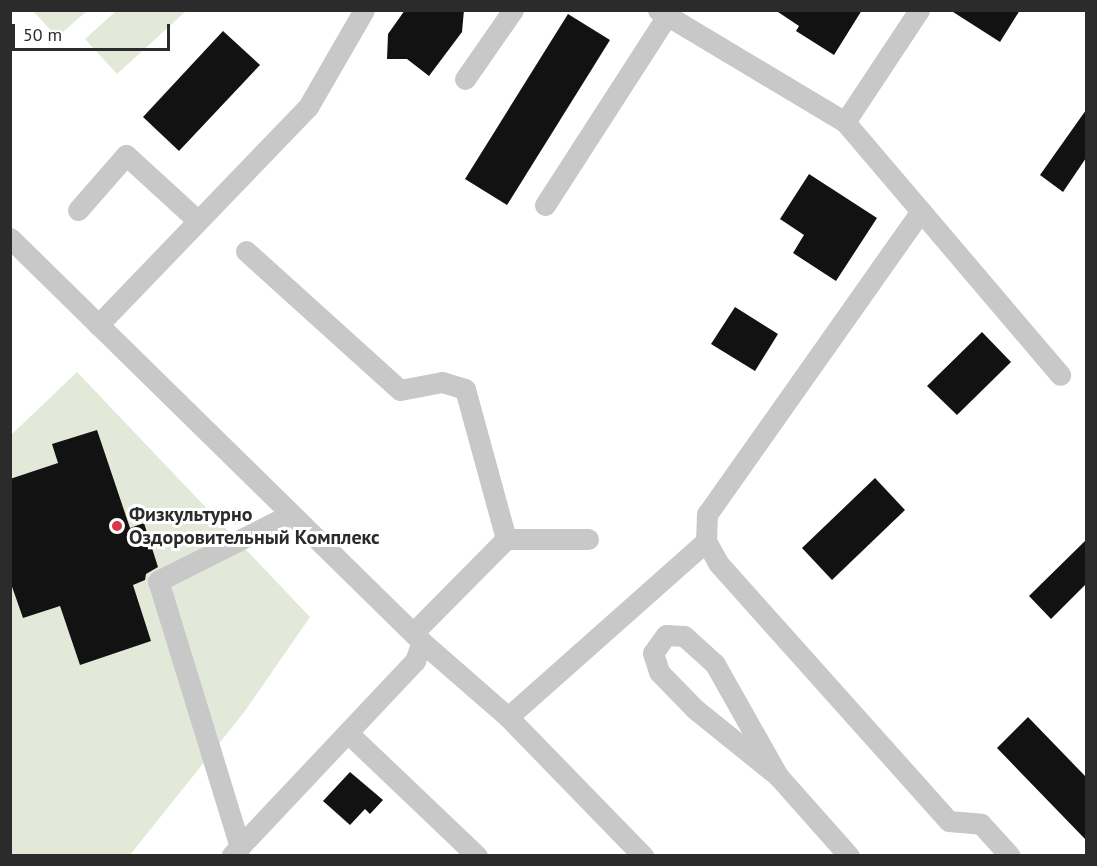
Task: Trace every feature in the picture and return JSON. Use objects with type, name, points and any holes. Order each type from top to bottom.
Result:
[{"type":"street","points":[[98,325],[308,107],[364,10]]},
{"type":"street","points":[[465,79],[513,10]]},
{"type":"street","points":[[845,122],[919,10]]},
{"type":"street","points":[[545,205],[662,13],[845,122],[1060,375]]},
{"type":"street","points":[[78,210],[126,155],[197,220]]},
{"type":"street","points":[[921,211],[707,514],[706,541],[718,564],[949,821],[981,824],[1010,855]]},
{"type":"street","points":[[10,238],[417,638],[508,717],[643,855]]},
{"type":"street","points":[[246,250],[400,390],[442,382],[465,389],[506,539]]},
{"type":"street","points":[[291,514],[158,581],[236,851],[349,734],[415,661],[417,638],[506,539],[588,539]]},
{"type":"street","points":[[508,717],[706,541]]},
{"type":"street","points":[[778,776],[715,664],[684,636],[666,635],[653,653],[659,672],[695,709],[778,776],[849,855]]},
{"type":"street","points":[[349,734],[477,855]]},
{"type":"green space","points":[[183,10],[185,12],[117,74],[85,39],[116,11]]},
{"type":"green space","points":[[33,11],[87,11],[57,37]]},
{"type":"green space","name":"Физкультурно Оздоровительный Комплекс","points":[[77,372],[310,617],[245,711],[130,855],[11,856],[11,435]]},
{"type":"building","points":[[405,10],[464,10],[462,32],[429,76],[407,59],[387,59],[388,34]]},
{"type":"building","points":[[775,10],[862,10],[834,55],[796,31],[799,26]]},
{"type":"building","points":[[950,10],[1020,10],[1000,42]]},
{"type":"building","points":[[568,14],[610,40],[507,205],[465,179]]},
{"type":"building","points":[[223,31],[260,65],[179,151],[143,117]]},
{"type":"building","points":[[1086,110],[1086,158],[1063,192],[1040,175]]},
{"type":"building","points":[[809,174],[877,218],[836,281],[793,253],[804,235],[780,219]]},
{"type":"building","points":[[735,307],[778,334],[755,371],[711,344]]},
{"type":"building","points":[[982,332],[1011,362],[957,415],[927,386]]},
{"type":"building","points":[[97,430],[130,528],[144,523],[158,567],[146,574],[145,580],[133,585],[151,641],[80,665],[60,606],[23,618],[10,581],[10,479],[58,463],[52,444]]},
{"type":"building","points":[[875,478],[905,510],[832,580],[802,548]]},
{"type":"building","points":[[1086,540],[1086,584],[1051,619],[1029,596]]},
{"type":"building","points":[[1028,717],[1086,777],[1086,840],[997,748]]},
{"type":"building","points":[[350,772],[383,800],[370,814],[365,809],[350,825],[323,801]]},
{"type":"place","name":"Физкультурно Оздоровительный Комплекс","points":[[117,526]]}]
